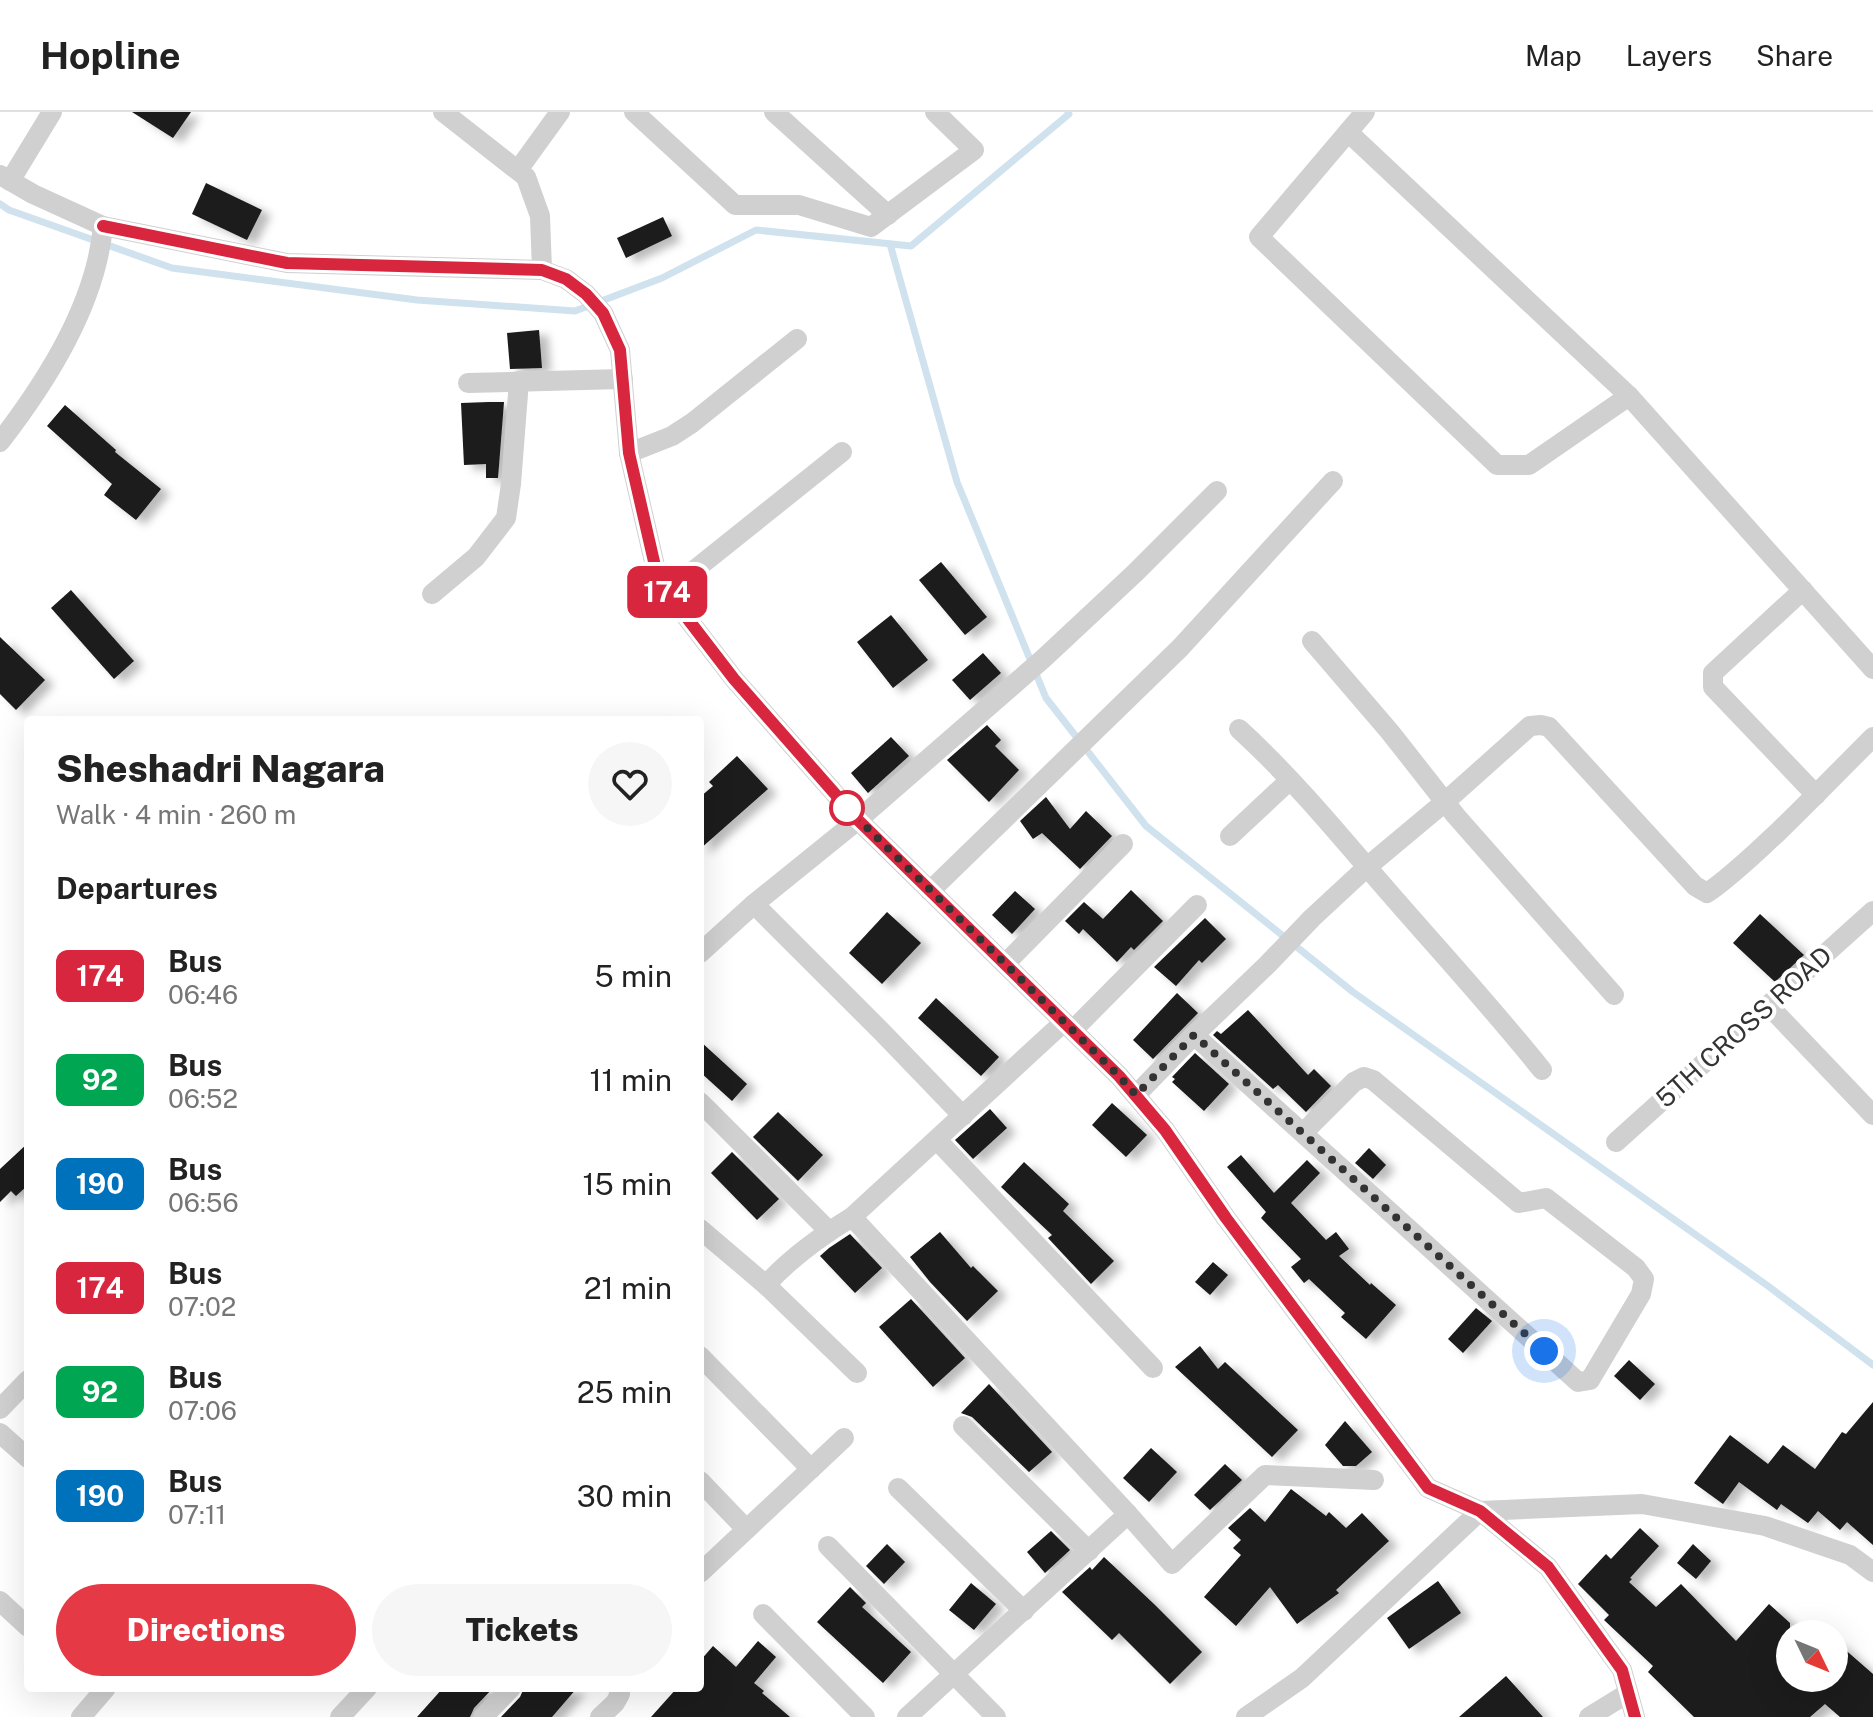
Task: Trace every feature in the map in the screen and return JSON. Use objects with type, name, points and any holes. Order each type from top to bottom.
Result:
[{"type":"street","points":[[52,112],[5,178],[103,228],[287,263],[542,270],[566,279],[586,294],[603,313],[620,350],[629,453],[655,566],[667,592],[734,679],[858,820],[1136,1095],[1165,1130],[1226,1218],[1428,1488],[1480,1511],[1548,1567],[1622,1670],[1635,1717]]},
{"type":"street","points":[[443,112],[526,177],[540,216],[542,270]]},
{"type":"street","points":[[518,170],[560,112]]},
{"type":"street","points":[[634,112],[735,205],[799,205],[871,227],[974,150],[935,112]]},
{"type":"street","points":[[774,112],[888,215]]},
{"type":"street","points":[[1365,112],[1259,237],[1497,465],[1529,465],[1629,396]]},
{"type":"street","points":[[1348,132],[1629,396],[1873,669]]},
{"type":"street","points":[[0,442],[27,407],[83,306],[100,254],[103,228]]},
{"type":"street","points":[[629,453],[672,436],[692,423],[797,339]]},
{"type":"street","points":[[468,383],[623,379]]},
{"type":"street","points":[[432,594],[476,557],[506,518],[511,493],[519,381]]},
{"type":"street","points":[[667,592],[842,452]]},
{"type":"street","points":[[930,891],[1180,648],[1333,481]]},
{"type":"street","points":[[704,949],[1044,658],[1217,491]]},
{"type":"street","points":[[1803,590],[1713,673],[1713,687],[1816,795]]},
{"type":"street","points":[[1312,641],[1390,732],[1456,816],[1614,995]]},
{"type":"street","points":[[1136,1095],[1312,918],[1530,726],[1549,727],[1695,886],[1707,893],[1742,866],[1873,737]]},
{"type":"street","points":[[1239,729],[1319,810],[1542,1070]]},
{"type":"street","points":[[1230,836],[1290,780]]},
{"type":"street","points":[[1005,964],[1123,844]]},
{"type":"street","points":[[754,904],[963,1116]]},
{"type":"street","points":[[766,1285],[829,1231],[852,1217],[1068,1026],[1197,905]]},
{"type":"street","name":"5TH CROSS ROAD","points":[[1616,1142],[1873,911]]},
{"type":"street","points":[[1768,1005],[1873,1115]]},
{"type":"street","points":[[1194,1035],[1578,1382],[1590,1380],[1641,1294],[1644,1279],[1636,1268],[1546,1198],[1519,1203],[1373,1080],[1364,1077],[1354,1082],[1303,1133]]},
{"type":"street","points":[[704,1106],[829,1231]]},
{"type":"street","points":[[937,1140],[1153,1368]]},
{"type":"street","points":[[852,1217],[1172,1564],[1265,1475],[1374,1480]]},
{"type":"street","points":[[704,1232],[766,1285],[857,1373]]},
{"type":"street","points":[[704,1360],[811,1469]]},
{"type":"street","points":[[0,1409],[24,1384]]},
{"type":"street","points":[[963,1426],[1089,1551]]},
{"type":"street","points":[[0,1433],[24,1454]]},
{"type":"street","points":[[704,1569],[844,1438]]},
{"type":"street","points":[[704,1485],[746,1529]]},
{"type":"street","points":[[898,1488],[1024,1611]]},
{"type":"street","points":[[1246,1717],[1302,1678],[1480,1511],[1642,1504],[1765,1526],[1850,1555],[1873,1572]]},
{"type":"street","points":[[907,1717],[1128,1514]]},
{"type":"street","points":[[828,1546],[996,1717]]},
{"type":"street","points":[[0,1601],[24,1623]]},
{"type":"street","points":[[763,1614],[865,1717]]},
{"type":"street","points":[[81,1717],[100,1692]]},
{"type":"street","points":[[340,1717],[363,1692]]},
{"type":"street","points":[[483,1717],[507,1692]]},
{"type":"street","points":[[600,1717],[615,1703],[619,1692]]},
{"type":"street","points":[[1589,1717],[1628,1693]]},
{"type":"building","points":[[132,112],[191,112],[173,138]]},
{"type":"building","points":[[206,183],[262,210],[247,240],[192,214]]},
{"type":"building","points":[[663,217],[672,236],[626,258],[617,238]]},
{"type":"building","points":[[539,330],[542,368],[510,369],[507,333]]},
{"type":"building","points":[[504,402],[498,478],[486,478],[486,464],[464,465],[461,403]]},
{"type":"building","points":[[65,405],[115,452],[161,489],[136,520],[104,495],[112,484],[47,426]]},
{"type":"building","points":[[941,562],[987,617],[965,635],[919,580]]},
{"type":"building","points":[[71,590],[134,661],[114,679],[51,608]]},
{"type":"building","points":[[891,615],[928,660],[893,688],[857,642]]},
{"type":"building","points":[[0,637],[45,680],[16,710],[0,694]]},
{"type":"building","points":[[983,653],[1001,673],[970,700],[952,680]]},
{"type":"building","points":[[987,725],[1001,740],[995,746],[1019,770],[989,802],[947,760]]},
{"type":"building","points":[[891,737],[909,756],[868,793],[851,773]]},
{"type":"building","points":[[737,756],[768,789],[704,845],[704,794],[713,786],[709,782]]},
{"type":"building","points":[[1046,797],[1070,829],[1086,811],[1112,836],[1080,869],[1042,833],[1033,839],[1020,821]]},
{"type":"building","points":[[1131,890],[1163,921],[1117,962],[1083,929],[1079,934],[1065,921],[1084,902],[1103,919]]},
{"type":"building","points":[[1015,891],[1035,909],[1012,934],[992,915]]},
{"type":"building","points":[[887,912],[921,943],[882,984],[849,953]]},
{"type":"building","points":[[1760,914],[1804,955],[1775,982],[1733,943]]},
{"type":"building","points":[[1205,918],[1226,939],[1202,963],[1199,960],[1176,986],[1154,967]]},
{"type":"building","points":[[1177,993],[1198,1013],[1153,1059],[1133,1040]]},
{"type":"building","points":[[936,998],[999,1057],[981,1076],[918,1018]]},
{"type":"building","points":[[1248,1010],[1308,1075],[1314,1069],[1331,1086],[1306,1112],[1278,1085],[1273,1089],[1213,1035],[1217,1031],[1221,1034]]},
{"type":"building","points":[[704,1045],[747,1084],[732,1101],[704,1076]]},
{"type":"building","points":[[1195,1053],[1229,1084],[1204,1111],[1172,1082],[1175,1079],[1172,1077]]},
{"type":"building","points":[[1112,1103],[1147,1135],[1126,1157],[1092,1125]]},
{"type":"building","points":[[990,1109],[1007,1128],[973,1159],[955,1140]]},
{"type":"building","points":[[778,1112],[823,1155],[798,1181],[753,1137]]},
{"type":"building","points":[[24,1147],[24,1189],[16,1196],[11,1191],[0,1202],[0,1169]]},
{"type":"building","points":[[1369,1148],[1386,1165],[1373,1179],[1355,1163]]},
{"type":"building","points":[[732,1152],[779,1199],[757,1220],[711,1173]]},
{"type":"building","points":[[1241,1155],[1274,1193],[1307,1160],[1320,1173],[1291,1203],[1326,1240],[1336,1232],[1349,1249],[1339,1256],[1396,1305],[1366,1339],[1341,1317],[1345,1313],[1309,1279],[1304,1283],[1291,1267],[1301,1259],[1261,1218],[1266,1212],[1227,1167]]},
{"type":"building","points":[[1024,1162],[1069,1204],[1063,1211],[1114,1261],[1091,1284],[1048,1238],[1052,1235],[1001,1187]]},
{"type":"building","points":[[940,1232],[971,1268],[973,1266],[998,1291],[967,1321],[910,1257]]},
{"type":"building","points":[[850,1234],[882,1268],[855,1293],[820,1256]]},
{"type":"building","points":[[1213,1262],[1228,1275],[1210,1295],[1195,1282]]},
{"type":"building","points":[[911,1299],[965,1358],[933,1387],[879,1327]]},
{"type":"building","points":[[1476,1308],[1492,1321],[1463,1353],[1448,1339]]},
{"type":"building","points":[[1200,1346],[1218,1369],[1225,1362],[1298,1430],[1272,1457],[1175,1367]]},
{"type":"building","points":[[1629,1360],[1655,1384],[1640,1400],[1614,1376]]},
{"type":"building","points":[[989,1384],[1052,1452],[1029,1472],[972,1417],[961,1413]]},
{"type":"building","points":[[1873,1402],[1873,1545],[1847,1522],[1840,1530],[1818,1511],[1808,1523],[1781,1504],[1777,1510],[1739,1482],[1723,1504],[1694,1483],[1730,1435],[1768,1464],[1783,1445],[1815,1469],[1842,1432],[1846,1434]]},
{"type":"building","points":[[1345,1421],[1372,1452],[1356,1466],[1343,1466],[1325,1445]]},
{"type":"building","points":[[1151,1448],[1177,1472],[1149,1502],[1123,1478]]},
{"type":"building","points":[[1225,1464],[1242,1480],[1210,1510],[1194,1495]]},
{"type":"building","points":[[1291,1489],[1326,1516],[1329,1512],[1346,1528],[1362,1513],[1389,1541],[1336,1590],[1339,1593],[1297,1624],[1270,1587],[1236,1626],[1204,1597],[1241,1555],[1233,1548],[1241,1540],[1228,1528],[1250,1508],[1265,1522]]},
{"type":"building","points":[[1640,1528],[1659,1546],[1629,1582],[1656,1607],[1681,1584],[1736,1641],[1769,1604],[1787,1620],[1776,1620],[1776,1692],[1848,1692],[1848,1652],[1873,1674],[1873,1717],[1840,1717],[1825,1704],[1810,1717],[1694,1717],[1648,1672],[1653,1666],[1604,1620],[1609,1615],[1578,1584],[1606,1554],[1611,1559]]},
{"type":"building","points":[[1051,1531],[1070,1550],[1045,1573],[1027,1552]]},
{"type":"building","points":[[887,1544],[905,1562],[884,1584],[866,1566]]},
{"type":"building","points":[[1693,1544],[1711,1561],[1696,1579],[1677,1563]]},
{"type":"building","points":[[1104,1557],[1202,1652],[1170,1684],[1119,1633],[1112,1640],[1062,1592]]},
{"type":"building","points":[[1438,1581],[1461,1613],[1409,1649],[1387,1618]]},
{"type":"building","points":[[971,1583],[996,1604],[974,1630],[949,1610]]},
{"type":"building","points":[[850,1587],[866,1603],[862,1607],[911,1652],[883,1683],[817,1622]]},
{"type":"building","points":[[758,1641],[776,1657],[754,1683],[790,1717],[651,1717],[673,1692],[704,1692],[704,1656],[713,1646],[736,1667]]},
{"type":"building","points":[[1506,1676],[1543,1717],[1459,1717],[1482,1697]]},
{"type":"building","points":[[439,1692],[489,1692],[470,1717],[417,1717]]},
{"type":"building","points":[[522,1692],[574,1692],[552,1717],[501,1717]]},
{"type":"waterway","points":[[0,204],[9,210],[172,268],[417,300],[575,311],[662,278],[756,230],[911,246],[1068,112]]},
{"type":"waterway","points":[[890,244],[957,482],[1046,698],[1146,826],[1353,992],[1768,1286],[1873,1365]]},
{"type":"bus line","name":"174","points":[[103,226],[287,263],[542,270],[566,279],[586,294],[603,313],[620,350],[629,453],[655,566],[667,592],[734,679],[858,820],[1119,1076],[1165,1130],[1226,1218],[1428,1488],[1480,1511],[1548,1567],[1622,1670],[1635,1717]]},
{"type":"route","points":[[847,808],[1136,1095],[1194,1035],[1544,1351]]}]
